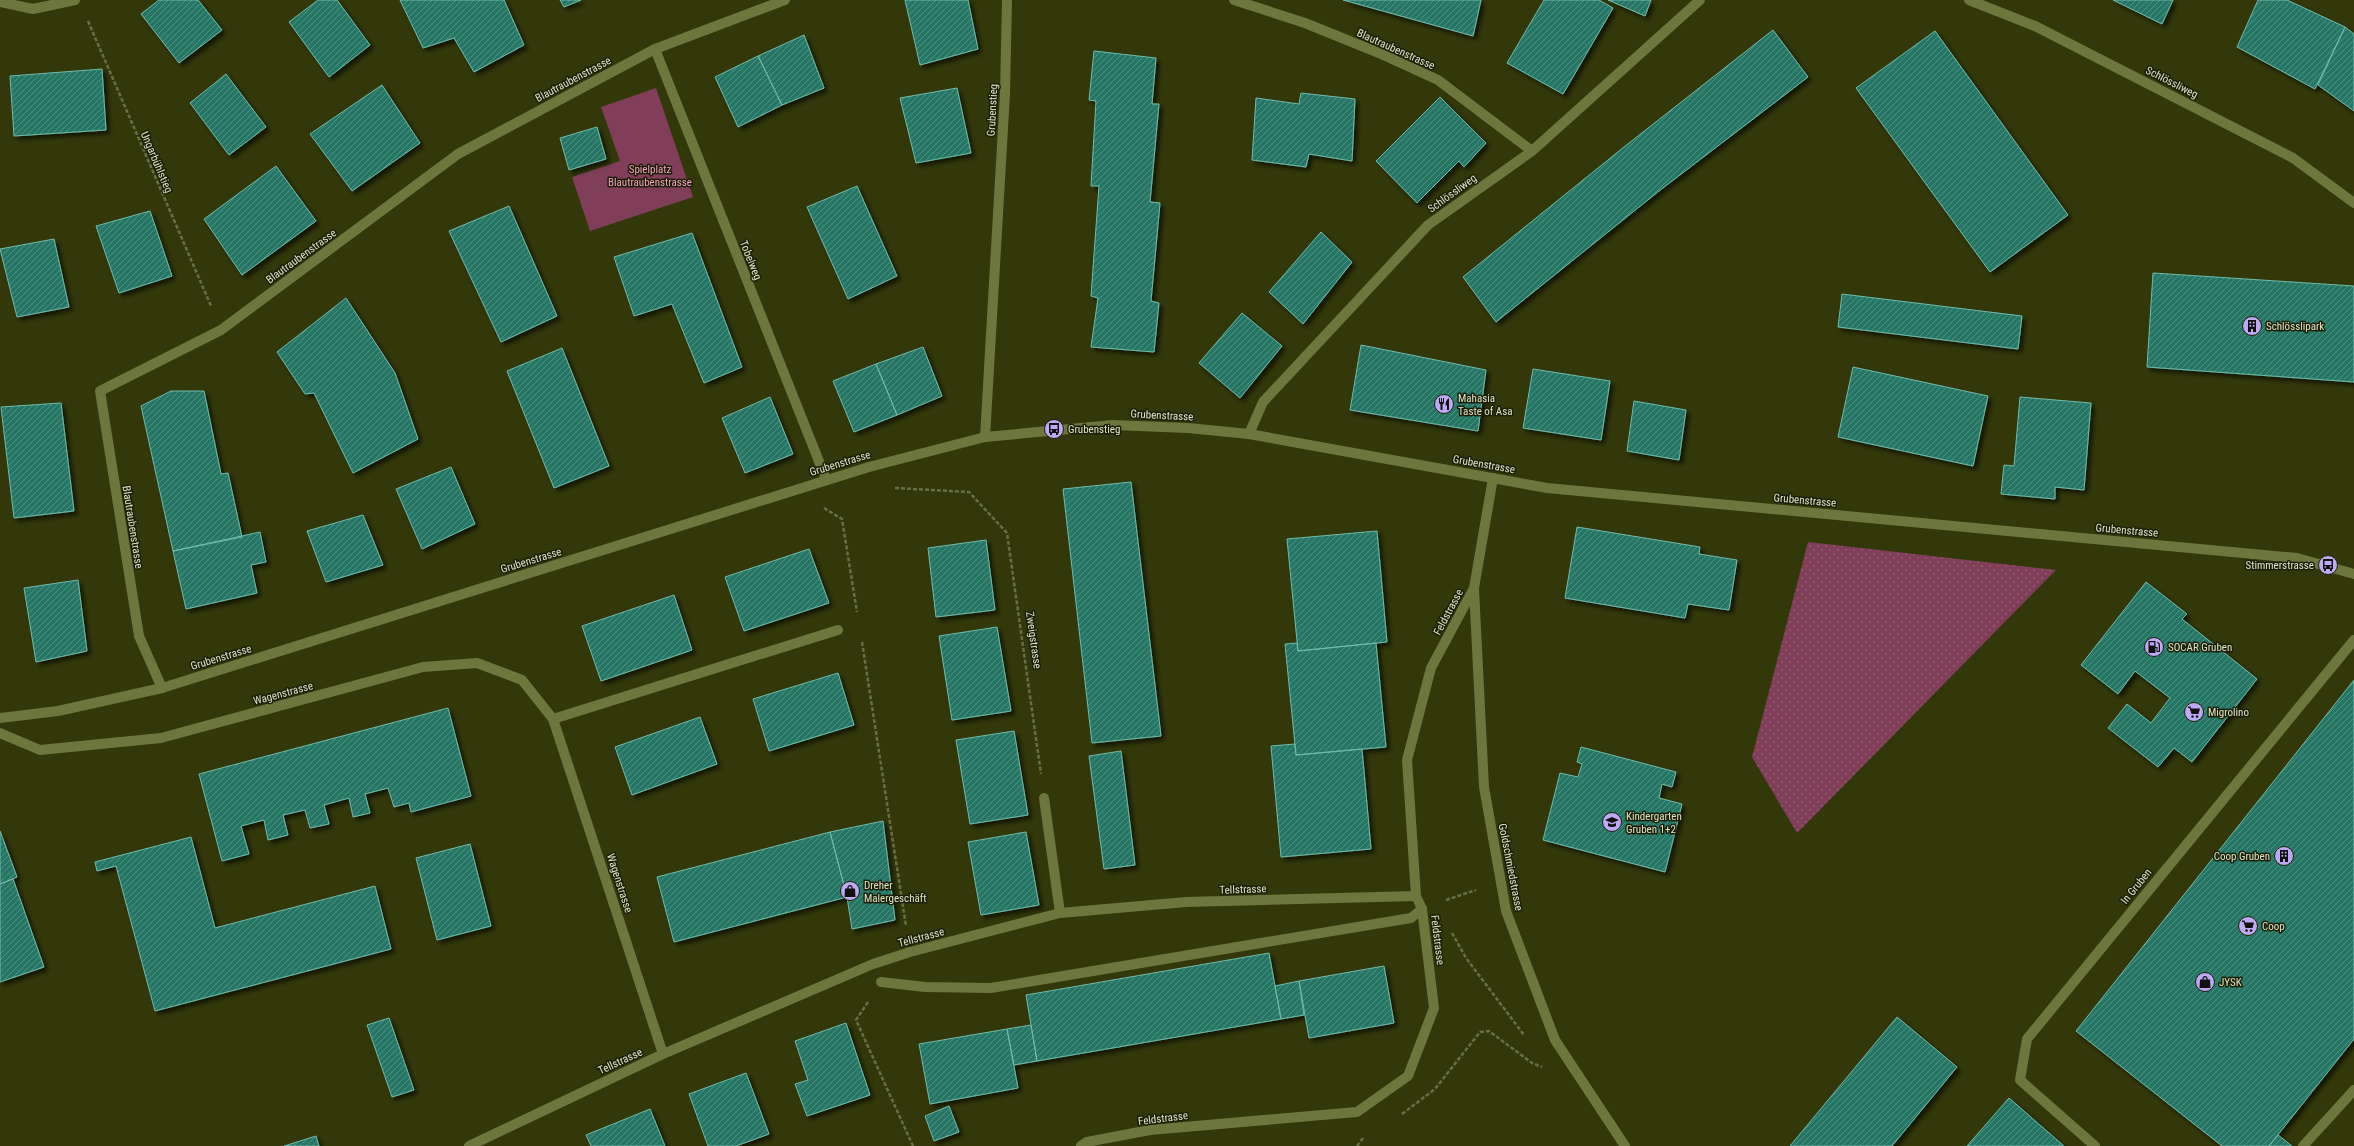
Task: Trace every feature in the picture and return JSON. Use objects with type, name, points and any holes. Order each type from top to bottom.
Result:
[{"type":"street","points":[[0,2],[33,9],[74,0]]},
{"type":"street","name":"Blautraubenstrasse","points":[[162,688],[139,636],[100,391],[220,330],[458,154],[655,49],[785,0]]},
{"type":"street","name":"Grubenstieg","points":[[985,437],[1005,94],[1007,0]]},
{"type":"street","name":"Blautraubenstrasse","points":[[1234,0],[1313,26],[1379,53],[1438,80],[1532,151]]},
{"type":"street","name":"Schlössliweg","points":[[1249,434],[1263,402],[1428,225],[1532,151],[1700,0]]},
{"type":"street","name":"Schlössliweg","points":[[1969,0],[2035,26],[2293,158],[2354,203]]},
{"type":"street","name":"Tobelweg","points":[[655,49],[826,479]]},
{"type":"street","name":"Grubenstrasse","points":[[0,718],[58,711],[162,688],[869,466],[985,437],[1113,425],[1188,428],[1249,434],[1547,488],[2297,558],[2354,574]]},
{"type":"street","name":"Feldstrasse","points":[[1081,1146],[1087,1142],[1150,1130],[1357,1112],[1408,1076],[1434,1008],[1422,909],[1416,896],[1406,760],[1432,668],[1474,588],[1493,478]]},
{"type":"street","name":"Goldschmiedstrasse","points":[[1474,588],[1484,788],[1506,911],[1555,1040],[1565,1058],[1625,1146]]},
{"type":"street","points":[[553,719],[838,630]]},
{"type":"street","name":"In Gruben","points":[[2095,1146],[2020,1080],[2027,1039],[2354,640]]},
{"type":"street","name":"Wagenstrasse","points":[[0,733],[40,750],[161,738],[423,667],[477,663],[522,680],[553,719],[663,1054]]},
{"type":"street","points":[[1044,798],[1060,913]]},
{"type":"street","name":"Tellstrasse","points":[[469,1146],[663,1054],[873,964],[910,952],[1060,913],[1186,902],[1416,896]]},
{"type":"street","points":[[881,982],[925,987],[990,988],[1411,918],[1422,909]]},
{"type":"street","points":[[2303,1146],[2354,1090]]},
{"type":"path","name":"Ungarbühlstieg","points":[[85,15],[220,330]]},
{"type":"path","name":"Zweigstrasse","points":[[869,466],[891,488],[969,492],[1007,533],[1044,798]]},
{"type":"path","points":[[842,519],[857,616]]},
{"type":"path","points":[[861,639],[910,952]]},
{"type":"path","points":[[1422,909],[1435,903],[1501,883]]},
{"type":"path","points":[[1450,930],[1466,958],[1536,1050],[1555,1040]]},
{"type":"path","points":[[881,982],[856,1020],[913,1146]]},
{"type":"path","points":[[1401,1115],[1436,1090],[1480,1032],[1489,1030],[1532,1063],[1547,1069],[1565,1058]]},
{"type":"path","points":[[1357,1146],[1363,1138],[1369,1134]]},
{"type":"green space","name":"Spielplatz Blautraubenstrasse","points":[[656,88],[693,197],[590,231],[572,177],[620,161],[601,107]]},
{"type":"green space","points":[[1808,542],[2056,570],[1797,833],[1752,757]]},
{"type":"building","points":[[159,0],[198,0],[222,30],[179,63],[141,14]]},
{"type":"building","points":[[318,0],[337,0],[370,45],[329,77],[289,22]]},
{"type":"building","points":[[400,0],[504,0],[524,45],[474,72],[454,38],[423,48]]},
{"type":"building","points":[[560,0],[581,0],[564,7]]},
{"type":"building","points":[[905,0],[968,0],[978,49],[920,65]]},
{"type":"building","points":[[1343,0],[1481,0],[1473,36]]},
{"type":"building","points":[[1544,0],[1599,0],[1613,8],[1563,94],[1507,63]]},
{"type":"building","points":[[1608,0],[1651,0],[1645,16]]},
{"type":"building","points":[[2113,0],[2173,0],[2162,24]]},
{"type":"building","points":[[2258,0],[2287,0],[2345,27],[2315,89],[2237,47]]},
{"type":"building","points":[[2345,27],[2354,34],[2354,111],[2318,85]]},
{"type":"building","points":[[1773,30],[1808,77],[1659,191],[1496,322],[1463,277],[1624,147]]},
{"type":"building","points":[[1935,31],[2068,215],[1990,272],[1856,88]]},
{"type":"building","points":[[804,35],[824,88],[782,105],[758,56]]},
{"type":"building","points":[[1094,51],[1156,58],[1152,104],[1159,104],[1150,202],[1160,203],[1151,301],[1159,303],[1154,352],[1091,347],[1098,298],[1091,296],[1099,186],[1091,186],[1096,101],[1089,100]]},
{"type":"building","points":[[758,56],[782,105],[738,127],[715,77]]},
{"type":"building","points":[[102,69],[106,130],[14,136],[10,76]]},
{"type":"building","points":[[226,74],[266,127],[229,155],[190,103]]},
{"type":"building","points":[[382,85],[420,143],[352,191],[310,134]]},
{"type":"building","points":[[957,88],[971,153],[916,163],[900,98]]},
{"type":"building","points":[[1301,93],[1355,99],[1352,161],[1309,154],[1306,167],[1252,160],[1256,98],[1299,104]]},
{"type":"building","points":[[1440,97],[1486,143],[1464,167],[1459,161],[1417,203],[1376,161]]},
{"type":"building","points":[[597,127],[606,159],[569,170],[560,138]]},
{"type":"building","points":[[276,166],[316,221],[242,275],[204,219]]},
{"type":"building","points":[[857,186],[897,276],[848,299],[807,207]]},
{"type":"building","points":[[509,206],[557,316],[501,342],[449,231]]},
{"type":"building","points":[[150,211],[172,276],[119,293],[96,226]]},
{"type":"building","points":[[1321,232],[1352,262],[1303,324],[1269,292]]},
{"type":"building","points":[[692,233],[742,367],[704,383],[672,304],[634,316],[614,257]]},
{"type":"building","points":[[54,239],[69,307],[17,317],[0,249]]},
{"type":"building","name":"Schlösslipark","points":[[2153,273],[2354,286],[2354,382],[2147,367]]},
{"type":"building","points":[[1842,294],[2022,316],[2018,349],[1838,327]]},
{"type":"building","points":[[346,298],[395,373],[418,439],[353,473],[314,393],[305,394],[277,352]]},
{"type":"building","points":[[1242,313],[1282,346],[1240,398],[1199,363]]},
{"type":"building","points":[[1361,345],[1486,370],[1478,431],[1350,410]]},
{"type":"building","points":[[923,347],[942,396],[897,415],[876,364]]},
{"type":"building","points":[[562,348],[609,466],[554,488],[507,371]]},
{"type":"building","points":[[876,364],[897,415],[854,432],[833,381]]},
{"type":"building","points":[[1853,367],[1988,396],[1973,466],[1838,437]]},
{"type":"building","points":[[1533,369],[1610,381],[1601,440],[1523,428]]},
{"type":"building","points":[[171,391],[204,391],[221,474],[228,473],[242,537],[173,551],[141,406]]},
{"type":"building","points":[[770,397],[793,454],[745,473],[722,418]]},
{"type":"building","points":[[2020,397],[2091,403],[2084,490],[2055,487],[2055,499],[2001,494],[2004,465],[2014,466]]},
{"type":"building","points":[[1634,401],[1686,410],[1679,460],[1627,451]]},
{"type":"building","points":[[61,403],[74,511],[14,518],[1,407]]},
{"type":"building","points":[[451,467],[475,524],[422,549],[396,489]]},
{"type":"building","points":[[1131,482],[1161,736],[1092,743],[1063,489]]},
{"type":"building","points":[[363,515],[383,565],[326,582],[307,531]]},
{"type":"building","points":[[1577,527],[1700,547],[1699,554],[1737,560],[1729,610],[1688,604],[1685,618],[1565,598]]},
{"type":"building","points":[[1377,531],[1387,642],[1298,651],[1287,539]]},
{"type":"building","points":[[260,532],[266,562],[251,565],[257,593],[186,609],[173,551]]},
{"type":"building","points":[[986,540],[995,610],[936,617],[928,548]]},
{"type":"building","points":[[809,549],[829,603],[744,631],[725,577]]},
{"type":"building","points":[[78,580],[87,651],[36,662],[24,588]]},
{"type":"building","points":[[2146,582],[2187,614],[2182,619],[2257,679],[2192,762],[2174,748],[2158,767],[2108,728],[2127,704],[2151,723],[2170,698],[2135,671],[2118,694],[2081,665]]},
{"type":"building","points":[[674,595],[692,650],[601,681],[582,626]]},
{"type":"building","points":[[997,627],[1011,711],[952,720],[939,636]]},
{"type":"building","points":[[1297,643],[1298,651],[1376,643],[1386,747],[1296,755],[1285,644]]},
{"type":"building","points":[[838,673],[854,725],[769,751],[753,699]]},
{"type":"building","name":"Coop Gruben","points":[[2354,680],[2354,1039],[2269,1146],[2222,1146],[2076,1031]]},
{"type":"building","points":[[448,708],[471,796],[411,812],[409,803],[394,807],[388,788],[365,794],[370,813],[353,817],[349,798],[324,805],[329,824],[310,828],[305,810],[283,815],[288,835],[268,840],[264,820],[241,826],[249,854],[222,861],[199,774]]},
{"type":"building","points":[[700,717],[717,764],[632,795],[615,747]]},
{"type":"building","points":[[1014,731],[1028,815],[970,824],[956,740]]},
{"type":"building","points":[[1295,744],[1296,755],[1362,749],[1371,849],[1281,857],[1271,746]]},
{"type":"building","name":"Kindergarten Gruben 1+2","points":[[1581,747],[1676,772],[1672,787],[1662,784],[1659,798],[1682,804],[1665,872],[1543,840],[1560,773],[1578,777],[1582,764],[1577,762]]},
{"type":"building","points":[[1121,751],[1135,865],[1104,869],[1089,756]]},
{"type":"building","points":[[883,821],[895,920],[852,929],[847,897],[830,832]]},
{"type":"building","points":[[0,831],[17,877],[0,884]]},
{"type":"building","points":[[830,832],[847,897],[674,942],[657,877]]},
{"type":"building","points":[[1026,832],[1039,905],[981,915],[968,842]]},
{"type":"building","points":[[191,837],[215,928],[375,886],[391,949],[155,1011],[116,866],[97,871],[95,862]]},
{"type":"building","points":[[470,844],[491,926],[437,940],[416,858]]},
{"type":"building","points":[[13,879],[44,967],[0,982],[0,884]]},
{"type":"building","points":[[1269,953],[1281,1019],[1037,1061],[1026,995]]},
{"type":"building","points":[[1384,966],[1394,1023],[1309,1038],[1299,981]]},
{"type":"building","points":[[1299,981],[1304,1015],[1281,1019],[1275,986]]},
{"type":"building","points":[[1897,1017],[1957,1067],[1892,1146],[1790,1146]]},
{"type":"building","points":[[389,1018],[414,1090],[392,1097],[367,1025]]},
{"type":"building","points":[[846,1023],[870,1095],[807,1116],[795,1084],[808,1080],[795,1041]]},
{"type":"building","points":[[1031,1025],[1037,1061],[1014,1065],[1007,1029]]},
{"type":"building","points":[[1007,1029],[1018,1088],[930,1104],[919,1044]]},
{"type":"building","points":[[746,1073],[769,1134],[736,1146],[708,1146],[689,1094]]},
{"type":"building","points":[[2009,1098],[2064,1146],[1967,1146]]},
{"type":"building","points":[[949,1106],[959,1132],[934,1141],[925,1116]]},
{"type":"building","points":[[650,1109],[665,1146],[591,1146],[586,1135]]},
{"type":"building","points":[[2278,1135],[2292,1146],[2269,1146]]},
{"type":"building","points":[[316,1136],[319,1146],[284,1146]]},
{"type":"place","name":"Schlösslipark","points":[[2252,326]]},
{"type":"place","name":"Mahasia Taste of Asa","points":[[1444,404]]},
{"type":"place","name":"Grubenstieg","points":[[1054,429]]},
{"type":"place","name":"Stimmerstrasse","points":[[2328,565]]},
{"type":"place","name":"SOCAR Gruben","points":[[2154,647]]},
{"type":"place","name":"Migrolino","points":[[2194,712]]},
{"type":"place","name":"Kindergarten Gruben 1+2","points":[[1612,822]]},
{"type":"place","name":"Coop Gruben","points":[[2284,856]]},
{"type":"place","name":"Dreher Malergeschäft","points":[[850,891]]},
{"type":"place","name":"Coop","points":[[2248,926]]},
{"type":"place","name":"JYSK","points":[[2205,982]]}]
